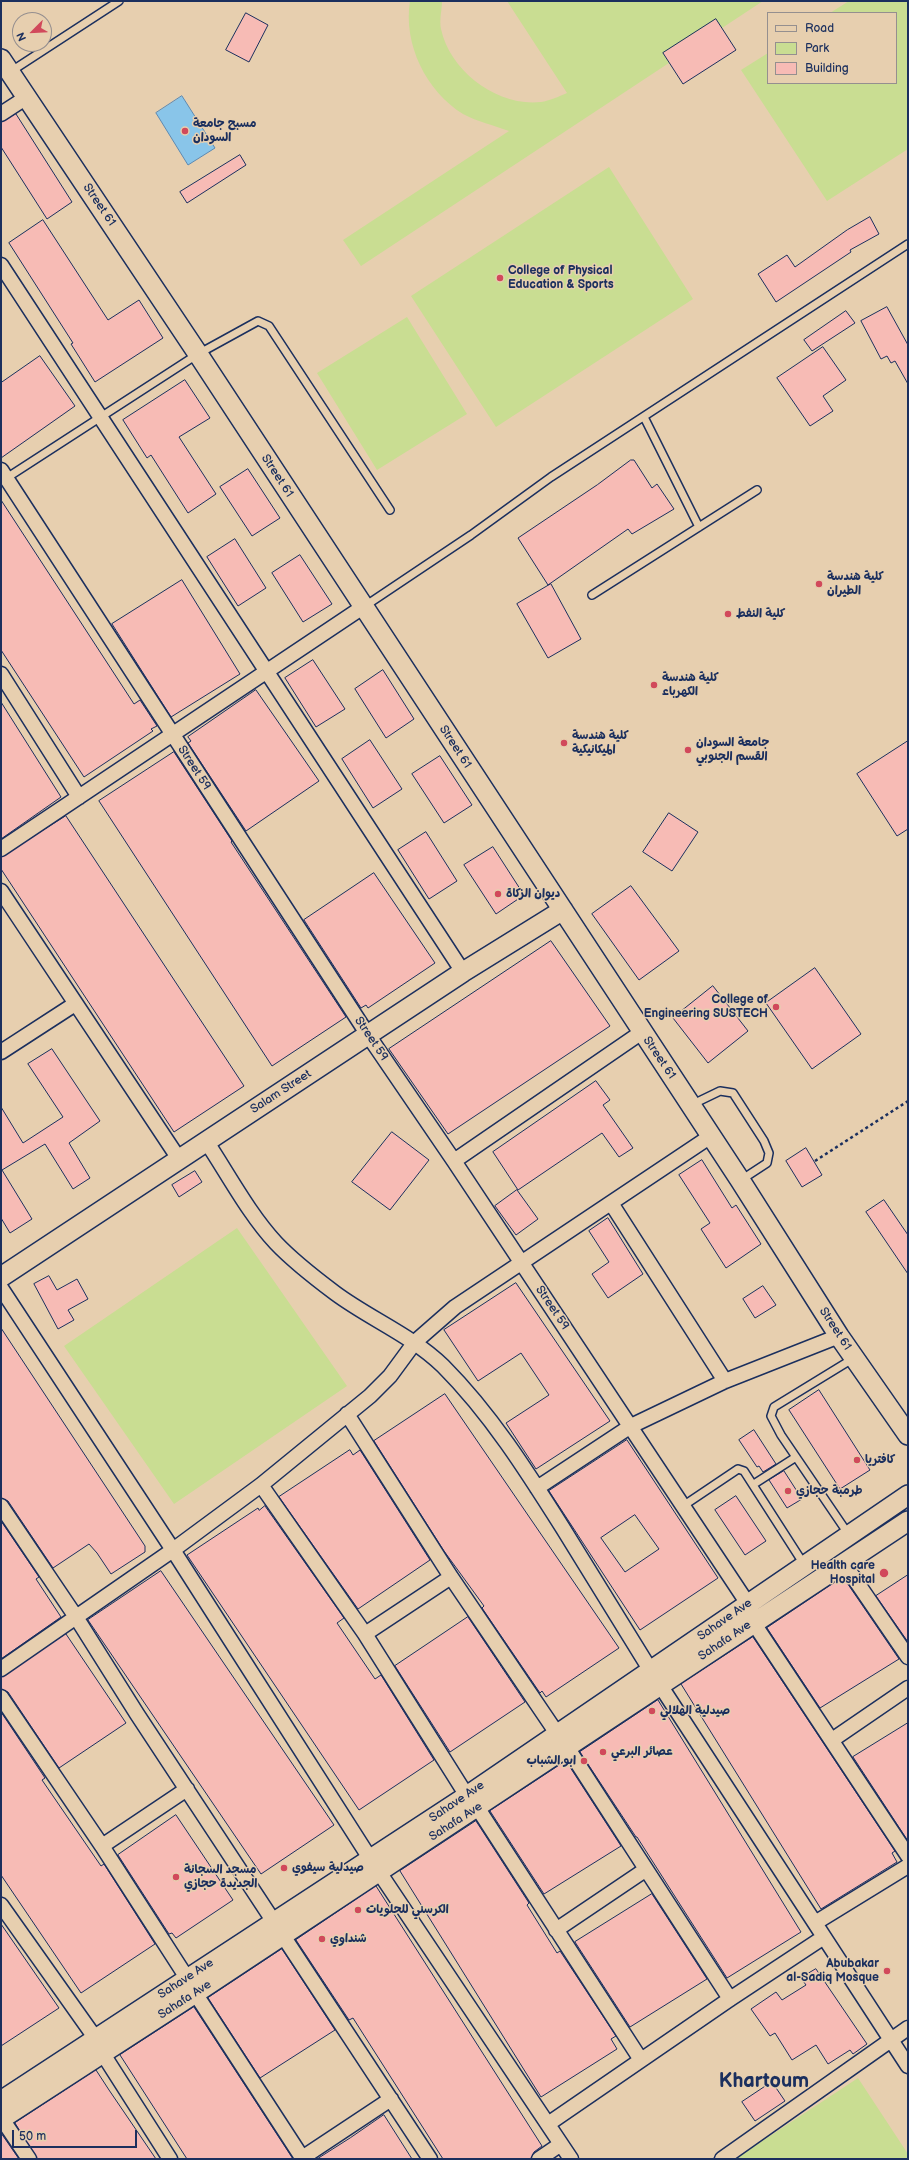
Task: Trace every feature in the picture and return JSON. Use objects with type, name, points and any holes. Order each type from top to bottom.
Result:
[{"type":"street","name":"Street 61","points":[[5,66],[198,354],[642,1032],[712,1136],[839,1336],[908,1435]]},
{"type":"street","points":[[1,114],[27,97]]},
{"type":"street","points":[[1,265],[463,972]]},
{"type":"street","name":"Street 59","points":[[3,476],[368,1035],[631,1426],[750,1613],[908,1856]]},
{"type":"street","points":[[1,849],[267,673],[363,607]]},
{"type":"street","points":[[1,674],[79,797]]},
{"type":"street","points":[[1,891],[179,1159]]},
{"type":"street","name":"Salam Street","points":[[1,1277],[463,972],[563,910]]},
{"type":"street","points":[[1,1052],[75,1004]]},
{"type":"street","points":[[454,1161],[642,1032]]},
{"type":"street","points":[[1,1669],[173,1550],[260,1485],[370,1396],[390,1376],[415,1342],[455,1307],[521,1261],[712,1136]]},
{"type":"street","points":[[206,1141],[263,1227],[276,1243],[335,1293],[368,1315],[415,1342],[443,1366],[490,1421],[537,1488],[656,1678],[908,2066]]},
{"type":"street","points":[[611,1203],[724,1381]]},
{"type":"street","points":[[1,1288],[173,1550],[375,1866],[571,2159]]},
{"type":"street","points":[[537,1488],[631,1426],[724,1381],[839,1336]]},
{"type":"street","points":[[347,1414],[451,1577],[562,1741],[730,2000]]},
{"type":"street","points":[[260,1485],[365,1634],[641,2060]]},
{"type":"street","name":"Sahave Ave","points":[[1,2113],[99,2046],[375,1866],[656,1678],[750,1613],[805,1566],[908,1495]]},
{"type":"street","points":[[1,1506],[76,1617],[430,2159]]},
{"type":"street","name":"Sahafa Ave","points":[[750,1613],[843,1562],[908,1521]]},
{"type":"street","points":[[843,1562],[908,1657]]},
{"type":"street","points":[[365,1634],[451,1577]]},
{"type":"street","points":[[832,1740],[908,1688]]},
{"type":"street","points":[[1,1697],[102,1846],[302,2158],[391,2099]]},
{"type":"street","points":[[102,1846],[187,1788]]},
{"type":"street","points":[[815,1923],[908,1866]]},
{"type":"street","points":[[556,1930],[646,1870]]},
{"type":"street","points":[[1,1905],[99,2046],[170,2159]]},
{"type":"street","points":[[548,2124],[824,1937]]},
{"type":"street","points":[[722,2159],[908,2028]]},
{"type":"street","points":[[1,2113],[29,2159]]},
{"type":"street","points":[[539,2159],[561,2144]]},
{"type":"lane","points":[[5,66],[119,1]]},
{"type":"lane","points":[[363,607],[471,535],[551,477],[908,244]]},
{"type":"lane","points":[[3,476],[101,417],[198,354],[258,321],[269,326],[390,510]]},
{"type":"lane","points":[[644,417],[699,527]]},
{"type":"lane","points":[[592,595],[757,490]]},
{"type":"lane","points":[[691,1105],[720,1091],[733,1093],[764,1141],[769,1153],[767,1163],[740,1180]]},
{"type":"lane","points":[[849,1535],[775,1425],[771,1416],[774,1407],[854,1358]]},
{"type":"lane","points":[[754,1484],[796,1457]]},
{"type":"lane","points":[[683,1506],[738,1469],[744,1471],[754,1484],[805,1566]]},
{"type":"path","points":[[815,1161],[908,1101]]},
{"type":"green space","points":[[410,1],[442,1],[440,26],[446,44],[454,59],[465,72],[478,83],[492,92],[508,99],[524,102],[541,102],[567,93],[507,1],[763,1],[361,266],[343,240],[509,131],[463,114],[438,93],[420,65],[414,50],[410,34]]},
{"type":"green space","points":[[849,1],[908,1],[908,149],[827,201],[741,70],[767,54],[767,84],[897,84],[897,12],[832,12]]},
{"type":"green space","points":[[609,167],[693,299],[496,427],[411,296]]},
{"type":"green space","points":[[407,317],[467,414],[377,470],[317,373]]},
{"type":"green space","points":[[237,1228],[347,1386],[174,1504],[64,1346]]},
{"type":"green space","points":[[858,2078],[908,2154],[908,2159],[735,2159]]},
{"type":"water","name":"مسبح جامعة السودان","points":[[182,96],[215,148],[188,165],[156,113]]},
{"type":"building","points":[[246,13],[268,25],[249,62],[226,50]]},
{"type":"building","points":[[716,19],[736,50],[683,84],[663,53]]},
{"type":"building","points":[[16,114],[72,202],[47,219],[1,147],[1,122]]},
{"type":"building","points":[[240,155],[246,165],[187,203],[180,192]]},
{"type":"building","points":[[870,217],[879,234],[850,250],[851,252],[776,302],[758,274],[787,255],[795,267],[847,230]]},
{"type":"building","points":[[43,220],[108,320],[139,300],[163,338],[95,382],[71,344],[73,343],[9,243]]},
{"type":"building","points":[[887,307],[908,345],[908,384],[895,361],[891,363],[887,356],[881,359],[861,321]]},
{"type":"building","points":[[846,311],[855,323],[812,351],[804,340]]},
{"type":"building","points":[[823,347],[846,380],[823,396],[833,411],[810,426],[777,378]]},
{"type":"building","points":[[40,356],[75,406],[1,458],[1,383]]},
{"type":"building","points":[[185,380],[210,418],[179,437],[216,494],[188,513],[151,455],[147,458],[123,420]]},
{"type":"building","points":[[631,460],[634,460],[652,488],[657,484],[674,509],[632,534],[628,529],[548,585],[518,538],[597,485]]},
{"type":"building","points":[[248,469],[280,518],[252,536],[220,487]]},
{"type":"building","points":[[1,500],[134,704],[140,700],[157,726],[151,729],[153,731],[84,777],[1,650]]},
{"type":"building","points":[[235,539],[266,588],[238,606],[207,557]]},
{"type":"building","points":[[300,555],[332,604],[303,622],[272,573]]},
{"type":"building","points":[[182,580],[240,674],[171,717],[112,624]]},
{"type":"building","points":[[551,584],[581,639],[548,658],[517,604]]},
{"type":"building","points":[[313,660],[345,709],[316,727],[285,678]]},
{"type":"building","points":[[383,670],[414,719],[386,738],[355,689]]},
{"type":"building","points":[[256,690],[319,781],[246,831],[188,743],[191,741],[188,737]]},
{"type":"building","points":[[1,702],[61,797],[1,839]]},
{"type":"building","points":[[370,740],[402,789],[373,808],[342,759]]},
{"type":"building","points":[[908,741],[908,829],[897,836],[857,774]]},
{"type":"building","points":[[174,752],[346,1017],[272,1066],[99,801]]},
{"type":"building","points":[[440,756],[472,805],[444,823],[412,774]]},
{"type":"building","points":[[669,813],[698,832],[672,871],[643,852]]},
{"type":"building","points":[[66,816],[244,1086],[174,1132],[1,869],[1,857]]},
{"type":"building","points":[[426,832],[457,881],[429,899],[398,850]]},
{"type":"building","points":[[493,847],[524,895],[496,914],[464,865]]},
{"type":"building","points":[[374,873],[435,963],[368,1008],[366,1005],[361,1008],[304,920]]},
{"type":"building","points":[[631,886],[679,951],[639,980],[592,914]]},
{"type":"building","points":[[551,941],[610,1026],[448,1134],[389,1049]]},
{"type":"building","points":[[815,968],[861,1034],[812,1069],[766,1003]]},
{"type":"building","points":[[713,986],[748,1031],[708,1063],[673,1018]]},
{"type":"building","points":[[52,1049],[100,1121],[69,1143],[90,1178],[73,1189],[45,1144],[2,1170],[32,1219],[10,1233],[1,1218],[1,1107],[23,1143],[63,1117],[28,1064]]},
{"type":"building","points":[[596,1081],[610,1100],[603,1105],[633,1148],[619,1157],[602,1133],[518,1190],[493,1152]]},
{"type":"building","points":[[392,1132],[429,1160],[390,1210],[352,1182]]},
{"type":"building","points":[[806,1148],[822,1175],[802,1187],[786,1161]]},
{"type":"building","points":[[702,1160],[732,1208],[736,1205],[761,1244],[726,1268],[701,1229],[710,1223],[679,1175]]},
{"type":"building","points":[[195,1171],[202,1182],[179,1197],[172,1185]]},
{"type":"building","points":[[517,1190],[538,1219],[516,1235],[495,1206]]},
{"type":"building","points":[[884,1200],[908,1235],[908,1274],[866,1212]]},
{"type":"building","points":[[608,1218],[643,1274],[608,1298],[592,1274],[609,1262],[589,1231]]},
{"type":"building","points":[[49,1276],[57,1290],[77,1279],[88,1299],[68,1310],[74,1320],[58,1329],[34,1284]]},
{"type":"building","points":[[516,1283],[610,1421],[536,1469],[506,1423],[549,1395],[521,1353],[478,1381],[444,1330]]},
{"type":"building","points":[[763,1286],[776,1305],[755,1318],[743,1299]]},
{"type":"building","points":[[1,1328],[145,1546],[145,1552],[111,1574],[89,1544],[53,1568],[8,1501],[1,1498]]},
{"type":"building","points":[[819,1390],[870,1470],[840,1489],[789,1410]]},
{"type":"building","points":[[445,1394],[619,1648],[546,1697],[542,1691],[540,1693],[482,1608],[484,1606],[444,1551],[374,1441]]},
{"type":"building","points":[[754,1430],[776,1464],[763,1472],[759,1466],[757,1467],[739,1440]]},
{"type":"building","points":[[627,1440],[718,1578],[640,1630],[549,1491]],"holes":[[[635,1515],[659,1549],[625,1572],[601,1538]]]},
{"type":"building","points":[[350,1450],[353,1455],[360,1450],[430,1560],[358,1609],[279,1497]]},
{"type":"building","points":[[784,1471],[802,1499],[787,1508],[769,1480]]},
{"type":"building","points":[[736,1496],[766,1541],[745,1555],[715,1510]]},
{"type":"building","points":[[265,1506],[344,1618],[337,1623],[375,1679],[381,1675],[434,1760],[359,1810],[187,1555],[258,1508],[259,1510]]},
{"type":"building","points":[[1,1521],[39,1577],[36,1579],[61,1617],[1,1659]]},
{"type":"building","points":[[161,1571],[334,1825],[261,1874],[88,1620]]},
{"type":"building","points":[[908,1575],[908,1642],[876,1596]]},
{"type":"building","points":[[843,1577],[899,1659],[820,1708],[767,1628]]},
{"type":"building","points":[[468,1617],[525,1702],[450,1752],[395,1666]]},
{"type":"building","points":[[66,1634],[126,1723],[59,1768],[8,1692],[1,1689],[1,1677]]},
{"type":"building","points":[[753,1637],[895,1851],[892,1853],[897,1862],[821,1909],[681,1684]]},
{"type":"building","points":[[658,1700],[801,1932],[727,1978],[637,1837],[580,1752]]},
{"type":"building","points":[[1,1712],[45,1778],[42,1780],[101,1866],[104,1864],[155,1944],[81,1993],[1,1875]]},
{"type":"building","points":[[908,1723],[908,1841],[853,1757]]},
{"type":"building","points":[[566,1761],[621,1846],[544,1894],[490,1811]]},
{"type":"building","name":"مسجد السجانة الجديدة حجازي","points":[[176,1815],[233,1900],[176,1938],[172,1933],[169,1934],[118,1855]]},
{"type":"building","points":[[476,1821],[529,1903],[527,1905],[557,1953],[560,1951],[616,2036],[611,2039],[617,2049],[541,2097],[400,1871]]},
{"type":"building","points":[[376,1886],[542,2146],[534,2152],[531,2159],[443,2159],[353,2018],[349,2020],[296,1940]]},
{"type":"building","points":[[652,1894],[707,1979],[630,2027],[575,1942]]},
{"type":"building","points":[[1,1924],[59,2008],[1,2046]]},
{"type":"building","points":[[282,1949],[335,2030],[260,2078],[208,1998]]},
{"type":"building","points":[[816,1969],[867,2044],[853,2054],[850,2050],[828,2064],[816,2045],[792,2060],[775,2033],[770,2036],[751,2009],[776,1992],[782,2000],[806,1985],[801,1978]]},
{"type":"building","points":[[194,2007],[293,2159],[187,2159],[120,2055]]},
{"type":"building","points":[[96,2070],[156,2159],[37,2159],[15,2123]]},
{"type":"building","points":[[772,2082],[785,2101],[755,2121],[742,2102]]},
{"type":"building","points":[[384,2115],[412,2159],[317,2159],[350,2138]]},
{"type":"building","points":[[1,2133],[19,2159],[1,2159]]},
{"type":"place","name":"مسبح جامعة السودان","points":[[185,131]]},
{"type":"place","name":"College of Physical Education & Sports","points":[[500,278]]},
{"type":"place","name":"كلية هندسة الطيران","points":[[819,584]]},
{"type":"place","name":"كلية النفط","points":[[728,614]]},
{"type":"place","name":"كلية هندسة الكهرباء","points":[[654,685]]},
{"type":"place","name":"كلية هندسة الميكانيكية","points":[[564,743]]},
{"type":"place","name":"جامعة السودان القسم الجنوبي","points":[[688,750]]},
{"type":"place","name":"ديوان الزكاة","points":[[498,894]]},
{"type":"place","name":"College of Engineering SUSTECH","points":[[776,1007]]},
{"type":"place","name":"كافتريا","points":[[857,1460]]},
{"type":"place","name":"طرمبة حجازي","points":[[788,1491]]},
{"type":"place","name":"Health care Hospital","points":[[884,1573]]},
{"type":"place","name":"صيدلية الهلالي","points":[[652,1711]]},
{"type":"place","name":"عصائر البرعي","points":[[603,1752]]},
{"type":"place","name":"ابو الشباب","points":[[584,1761]]},
{"type":"place","name":"صيدلية سيفوي","points":[[284,1868]]},
{"type":"place","name":"مسجد السجانة الجديدة حجازي","points":[[176,1877]]},
{"type":"place","name":"الكرسني للحلويات","points":[[358,1910]]},
{"type":"place","name":"شنداوي","points":[[322,1939]]},
{"type":"place","name":"Abubakar al-Sadiq Mosque","points":[[887,1971]]},
{"type":"district","name":"Khartoum","points":[[764,2082]]}]
